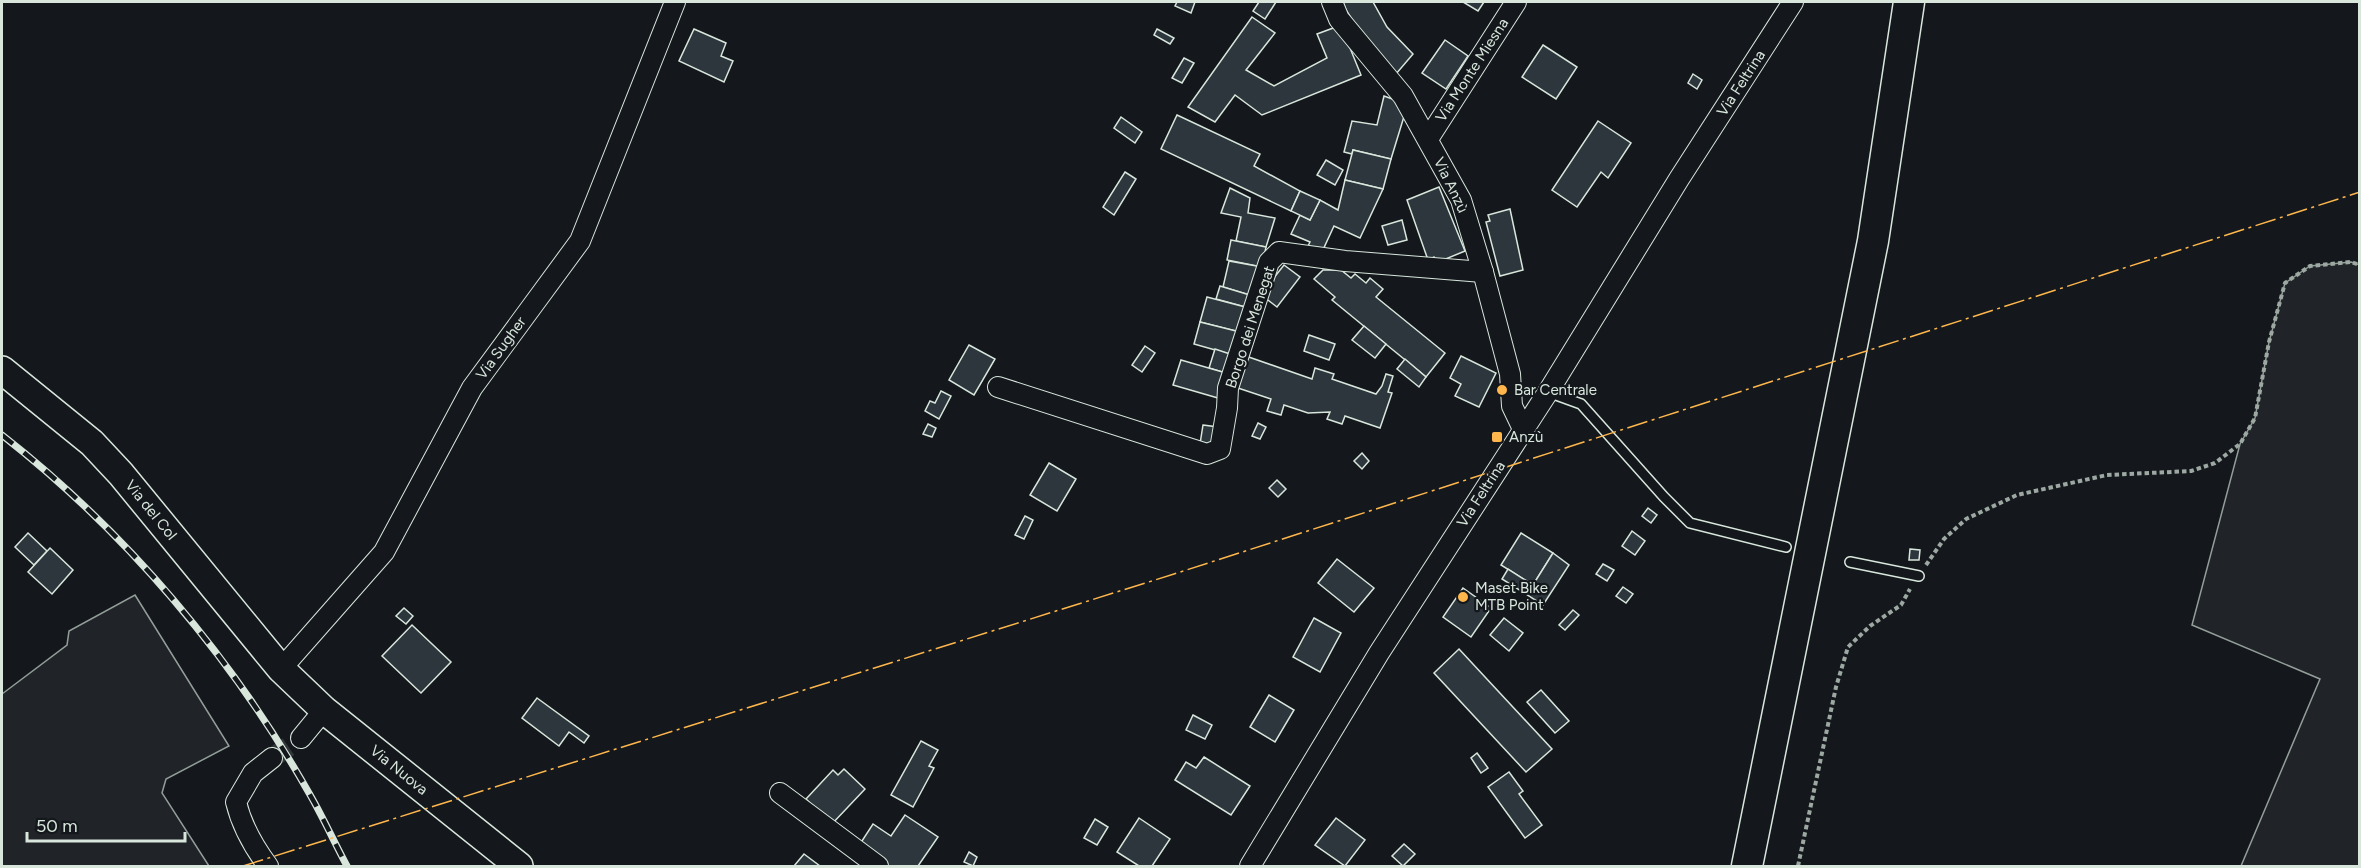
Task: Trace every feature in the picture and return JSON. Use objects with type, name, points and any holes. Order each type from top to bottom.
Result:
[{"type":"main road","points":[[1747,867],[1874,242],[1909,2]]},
{"type":"street","name":"Via Sugher","points":[[281,669],[384,552],[471,388],[580,241],[675,2]]},
{"type":"street","name":"Via Anzù","points":[[1332,2],[1339,19],[1403,96],[1461,200],[1510,374],[1512,406],[1523,429]]},
{"type":"street","name":"Via Monte Miesna","points":[[1428,139],[1516,2]]},
{"type":"street","name":"Via Feltrina","points":[[1250,867],[1379,653],[1548,392],[1679,178],[1793,2]]},
{"type":"street","name":"Borgo dei Menegat","points":[[998,387],[1207,454],[1220,449],[1228,388],[1269,262],[1279,252],[1345,261],[1483,272]]},
{"type":"street","name":"Via del Col","points":[[2,370],[56,412],[99,450],[281,669]]},
{"type":"street","name":"Via Nuova","points":[[281,669],[324,710],[519,867]]},
{"type":"street","points":[[301,738],[324,710]]},
{"type":"street","points":[[268,867],[252,844],[241,822],[236,802],[253,773],[272,758]]},
{"type":"street","points":[[780,793],[878,867]]},
{"type":"lane","points":[[1548,392],[1581,404],[1690,523],[1786,547]]},
{"type":"lane","points":[[1850,562],[1918,576]]},
{"type":"path","points":[[1798,867],[1836,687],[1848,647],[1870,627],[1901,605],[1944,539],[1966,519],[2017,495],[2107,475],[2191,471],[2215,462],[2240,444],[2255,418],[2269,342],[2285,283],[2310,266],[2351,262],[2360,265]]},
{"type":"shaded area","points":[[2351,262],[2360,265],[2359,866],[2241,866],[2320,679],[2192,625],[2240,444],[2255,418],[2269,342],[2285,283],[2310,266]]},
{"type":"shaded area","points":[[135,595],[229,746],[166,779],[162,793],[209,866],[2,866],[2,694],[67,645],[69,631]]},
{"type":"building","points":[[1177,2],[1195,2],[1191,13],[1175,6]]},
{"type":"building","points":[[1259,2],[1276,2],[1265,19],[1253,11]]},
{"type":"building","points":[[1343,2],[1373,2],[1387,27],[1413,54],[1396,74],[1371,49]]},
{"type":"building","points":[[1463,2],[1484,2],[1478,11]]},
{"type":"building","points":[[1252,17],[1275,33],[1246,70],[1274,86],[1327,58],[1317,34],[1336,27],[1350,48],[1361,75],[1262,115],[1235,95],[1215,122],[1188,107]]},
{"type":"building","points":[[694,29],[726,43],[721,56],[733,61],[724,82],[679,61]]},
{"type":"building","points":[[1157,29],[1174,38],[1170,44],[1154,35]]},
{"type":"building","points":[[1445,40],[1468,56],[1446,89],[1422,73]]},
{"type":"building","points":[[1543,45],[1577,67],[1556,99],[1522,77]]},
{"type":"building","points":[[1184,58],[1194,63],[1182,83],[1172,78]]},
{"type":"building","points":[[1693,74],[1702,80],[1697,89],[1688,83]]},
{"type":"building","points":[[1384,96],[1398,101],[1406,110],[1391,159],[1353,150],[1352,154],[1344,152],[1352,121],[1377,125]]},
{"type":"building","points":[[1177,115],[1260,154],[1254,166],[1300,191],[1291,211],[1161,149]]},
{"type":"building","points":[[1121,117],[1142,132],[1135,143],[1114,128]]},
{"type":"building","points":[[1598,121],[1631,143],[1608,178],[1601,172],[1577,207],[1552,190]]},
{"type":"building","points":[[1353,150],[1391,159],[1383,189],[1345,180]]},
{"type":"building","points":[[1326,160],[1343,170],[1335,185],[1317,175]]},
{"type":"building","points":[[1125,172],[1136,179],[1114,215],[1103,207]]},
{"type":"building","points":[[1345,180],[1383,189],[1360,238],[1334,226],[1321,254],[1306,250],[1310,242],[1291,234],[1300,215],[1310,220],[1320,200],[1338,210]]},
{"type":"building","points":[[1439,187],[1465,251],[1436,263],[1434,257],[1428,260],[1407,200]]},
{"type":"building","points":[[1230,188],[1250,198],[1248,213],[1275,218],[1266,247],[1236,241],[1241,217],[1221,213]]},
{"type":"building","points":[[1300,191],[1320,200],[1310,220],[1291,211]]},
{"type":"building","points":[[1510,209],[1523,270],[1500,276],[1486,222],[1490,221],[1488,215]]},
{"type":"building","points":[[1402,220],[1407,240],[1388,245],[1382,226]]},
{"type":"building","points":[[1231,240],[1266,247],[1262,267],[1227,260]]},
{"type":"building","points":[[1229,261],[1262,267],[1253,296],[1223,287]]},
{"type":"building","points":[[1284,265],[1300,277],[1277,307],[1264,297],[1272,287],[1269,284]]},
{"type":"building","points":[[1323,270],[1341,270],[1351,278],[1355,274],[1366,283],[1370,278],[1383,289],[1376,297],[1445,353],[1426,377],[1332,300],[1335,297],[1314,279]]},
{"type":"building","points":[[1220,286],[1253,296],[1249,308],[1216,299]]},
{"type":"building","points":[[1207,297],[1249,308],[1240,332],[1200,322]]},
{"type":"building","points":[[1200,322],[1240,332],[1233,355],[1194,344]]},
{"type":"building","points":[[1364,326],[1386,344],[1375,358],[1352,340]]},
{"type":"building","points":[[1309,335],[1335,344],[1329,360],[1304,351]]},
{"type":"building","points":[[969,345],[995,359],[974,395],[949,380]]},
{"type":"building","points":[[1145,346],[1155,353],[1142,372],[1132,365]]},
{"type":"building","points":[[1215,349],[1233,355],[1229,374],[1209,368]]},
{"type":"building","points":[[1243,355],[1312,379],[1315,368],[1334,374],[1332,379],[1376,394],[1386,374],[1393,376],[1388,392],[1392,393],[1380,428],[1345,416],[1342,424],[1327,419],[1330,412],[1308,413],[1284,405],[1281,415],[1267,411],[1271,399],[1232,386]]},
{"type":"building","points":[[1461,356],[1496,373],[1479,407],[1455,396],[1461,384],[1450,378]]},
{"type":"building","points":[[1405,359],[1426,377],[1419,387],[1397,369]]},
{"type":"building","points":[[1181,360],[1226,373],[1218,398],[1173,385]]},
{"type":"building","points":[[941,391],[951,396],[939,419],[925,411],[930,401],[935,403]]},
{"type":"building","points":[[1258,423],[1266,427],[1260,439],[1252,436]]},
{"type":"building","points":[[928,424],[936,428],[932,437],[923,434]]},
{"type":"building","points":[[1203,425],[1218,427],[1216,445],[1200,444]]},
{"type":"building","points":[[1362,453],[1369,461],[1362,469],[1354,461]]},
{"type":"building","points":[[1049,463],[1076,479],[1057,511],[1030,495]]},
{"type":"building","points":[[1277,480],[1286,489],[1278,497],[1269,488]]},
{"type":"building","points":[[1648,508],[1657,515],[1651,523],[1642,516]]},
{"type":"building","points":[[1025,516],[1033,520],[1024,539],[1015,535]]},
{"type":"building","points":[[1632,531],[1645,541],[1635,555],[1622,546]]},
{"type":"building","points":[[28,533],[47,551],[34,565],[15,547]]},
{"type":"building","points":[[1521,533],[1553,553],[1533,585],[1501,565]]},
{"type":"building","points":[[50,548],[73,570],[52,594],[28,572]]},
{"type":"building","points":[[1910,549],[1920,550],[1919,560],[1909,560]]},
{"type":"building","points":[[1553,553],[1569,565],[1543,605],[1502,579],[1508,569],[1533,585]]},
{"type":"building","points":[[1337,559],[1374,588],[1354,612],[1318,583]]},
{"type":"building","points":[[1603,564],[1614,570],[1607,581],[1596,574]]},
{"type":"building","points":[[1623,587],[1633,594],[1626,603],[1616,596]]},
{"type":"building","points":[[1463,588],[1491,608],[1471,637],[1443,617]]},
{"type":"building","points":[[404,608],[413,616],[406,624],[396,616]]},
{"type":"building","points":[[1573,610],[1579,615],[1565,630],[1559,625]]},
{"type":"building","points":[[1314,618],[1341,633],[1320,672],[1293,657]]},
{"type":"building","points":[[1504,618],[1523,633],[1509,651],[1490,635]]},
{"type":"building","points":[[412,625],[451,662],[421,693],[382,656]]},
{"type":"building","points":[[1459,649],[1552,749],[1526,772],[1434,673]]},
{"type":"building","points":[[1541,690],[1569,721],[1555,733],[1527,702]]},
{"type":"building","points":[[1269,695],[1294,710],[1275,742],[1250,727]]},
{"type":"building","points":[[537,698],[589,736],[584,743],[569,732],[559,746],[522,718]]},
{"type":"building","points":[[1193,715],[1212,725],[1205,739],[1186,730]]},
{"type":"building","points":[[921,741],[938,750],[929,766],[934,768],[913,807],[891,795]]},
{"type":"building","points":[[1477,753],[1488,768],[1481,773],[1471,758]]},
{"type":"building","points":[[1204,757],[1250,786],[1231,815],[1175,780],[1186,762],[1196,768]]},
{"type":"building","points":[[844,769],[865,789],[831,825],[806,799],[833,770],[838,775]]},
{"type":"building","points":[[1509,772],[1523,791],[1519,794],[1542,825],[1525,838],[1488,787]]},
{"type":"building","points":[[905,815],[938,837],[918,866],[887,866],[858,847],[873,824],[891,836]]},
{"type":"building","points":[[1139,818],[1170,839],[1152,866],[1139,866],[1117,852]]},
{"type":"building","points":[[1336,818],[1365,840],[1345,866],[1315,845]]},
{"type":"building","points":[[1095,819],[1108,827],[1097,845],[1084,838]]},
{"type":"building","points":[[1404,844],[1415,854],[1403,866],[1392,856]]},
{"type":"building","points":[[969,852],[977,857],[973,866],[964,862]]},
{"type":"building","points":[[804,854],[820,866],[794,866]]},
{"type":"tunnel","points":[[272,758],[301,738]]},
{"type":"railway","points":[[2,435],[91,512],[173,599],[210,645],[246,693],[279,743],[314,802],[347,866]]},
{"type":"power","points":[[243,866],[1174,574],[2360,192]]},
{"type":"place","name":"Bar Centrale","points":[[1502,390]]},
{"type":"place","name":"Anzù","points":[[1497,437]]},
{"type":"place","name":"Maset Bike MTB Point","points":[[1463,597]]}]
